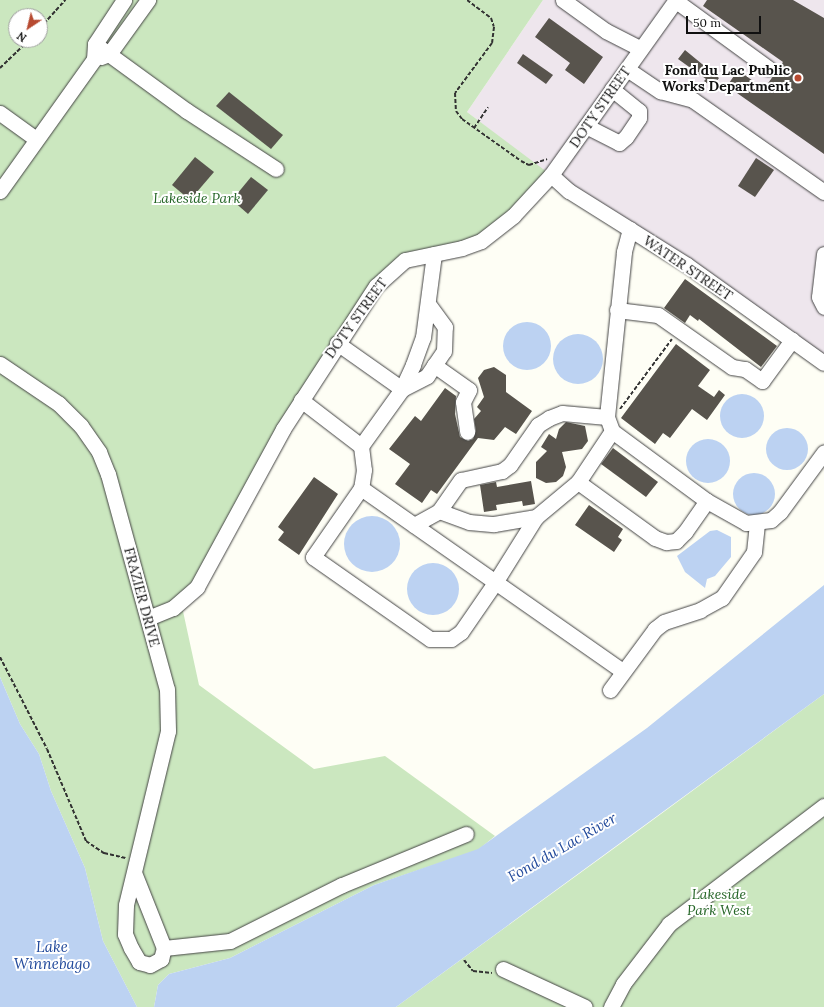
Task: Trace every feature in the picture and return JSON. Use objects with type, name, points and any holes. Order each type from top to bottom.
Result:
[{"type":"street","points":[[0,191],[94,59],[95,44],[124,0]]},
{"type":"street","points":[[94,59],[109,54],[148,0]]},
{"type":"street","points":[[563,0],[606,31],[641,49]]},
{"type":"street","points":[[676,1],[768,68]]},
{"type":"street","name":"DOTY STREET","points":[[148,618],[172,608],[197,586],[301,400],[337,343],[386,275],[406,260],[462,248],[496,231],[551,175],[676,1]]},
{"type":"street","points":[[95,44],[187,111],[276,169]]},
{"type":"street","points":[[627,69],[660,91],[693,100],[822,186]]},
{"type":"street","points":[[586,126],[619,144],[626,137],[638,118],[639,111],[612,89]]},
{"type":"street","points":[[0,113],[36,139]]},
{"type":"street","name":"WATER STREET","points":[[551,175],[569,191],[687,265],[824,363]]},
{"type":"street","points":[[434,254],[423,337],[402,389],[361,446],[364,470],[361,488],[313,557],[430,639],[451,640],[460,632],[496,581],[536,517],[578,482],[609,424],[618,310],[630,229]]},
{"type":"street","points":[[824,254],[819,297],[824,307]]},
{"type":"street","points":[[402,389],[427,376],[444,351],[446,339],[445,327],[428,304]]},
{"type":"street","points":[[618,310],[658,316],[732,367],[745,369],[762,381],[792,340]]},
{"type":"street","points":[[337,343],[402,389]]},
{"type":"street","name":"FRAZIER DRIVE","points":[[0,364],[59,404],[78,422],[96,447],[108,474],[167,689],[170,717],[137,868],[126,905],[125,934],[139,962],[144,965],[156,964],[164,948]]},
{"type":"street","points":[[434,365],[469,390],[463,402],[467,432]]},
{"type":"street","points":[[301,400],[361,446]]},
{"type":"street","points":[[414,524],[439,511],[461,480],[502,470],[510,466],[538,425],[549,418],[562,413],[609,424],[707,501],[732,518],[757,524],[771,520],[780,512],[824,452]]},
{"type":"street","points":[[578,482],[655,538],[666,542],[676,541],[685,532],[707,501]]},
{"type":"street","points":[[361,488],[496,581],[622,671]]},
{"type":"street","points":[[439,511],[469,522],[494,524],[536,517]]},
{"type":"street","points":[[610,690],[622,671],[655,629],[664,622],[700,610],[722,598],[754,552],[757,524]]},
{"type":"street","points":[[611,1007],[623,984],[669,924],[824,806]]},
{"type":"street","points":[[137,868],[164,948],[230,941],[342,886],[466,834]]},
{"type":"street","points":[[503,969],[585,1007]]},
{"type":"path","points":[[48,19],[65,0]]},
{"type":"path","points":[[467,0],[491,18],[494,27],[492,43],[455,93],[456,111],[474,128],[529,165],[552,157]]},
{"type":"path","points":[[0,68],[21,48]]},
{"type":"path","points":[[474,128],[488,107]]},
{"type":"path","points":[[609,424],[679,330]]},
{"type":"path","points":[[0,657],[47,749],[86,841],[104,853],[137,868]]},
{"type":"path","points":[[464,960],[473,971],[492,973],[503,969]]},
{"type":"shaded area","points":[[543,0],[824,0],[824,363],[569,191],[467,112]]},
{"type":"green space","name":"Lakeside Park","points":[[0,0],[543,0],[467,112],[551,175],[496,231],[395,267],[181,602],[199,685],[314,769],[385,756],[495,836],[478,850],[374,885],[230,958],[169,974],[158,985],[154,1007],[137,1007],[103,941],[85,868],[51,791],[39,754],[20,724],[0,677]]},
{"type":"green space","name":"Lakeside Park West","points":[[824,694],[824,1007],[396,1007],[631,836]]},
{"type":"water","points":[[522,322],[532,322],[544,329],[551,341],[551,351],[544,363],[532,370],[522,370],[514,366],[507,359],[503,351],[503,341],[507,333],[514,326]]},
{"type":"water","points":[[578,334],[587,336],[598,345],[603,359],[601,368],[592,379],[578,384],[569,382],[558,373],[553,359],[555,350],[564,339]]},
{"type":"water","points":[[742,394],[754,398],[760,404],[764,416],[760,428],[754,434],[742,438],[730,434],[724,428],[720,416],[724,404],[730,398]]},
{"type":"water","points":[[783,428],[791,428],[799,431],[805,437],[808,449],[805,461],[799,467],[791,470],[783,470],[775,467],[769,461],[766,453],[766,445],[769,437],[775,431]]},
{"type":"water","points":[[708,439],[720,443],[726,449],[730,461],[726,473],[720,479],[708,483],[696,479],[690,473],[686,461],[690,449],[696,443]]},
{"type":"water","points":[[750,473],[758,473],[766,476],[772,482],[775,494],[772,506],[766,512],[758,515],[750,515],[742,512],[736,506],[733,498],[733,490],[736,482],[742,476]]},
{"type":"water","points":[[372,516],[383,519],[392,524],[397,533],[400,544],[397,555],[392,564],[383,569],[372,572],[361,569],[352,564],[347,555],[344,544],[347,533],[352,524],[361,519]]},
{"type":"water","points":[[717,530],[731,537],[731,557],[715,576],[707,579],[705,588],[685,572],[677,556],[710,531]]},
{"type":"water","points":[[428,563],[438,563],[452,570],[459,584],[459,594],[452,608],[438,615],[428,615],[418,611],[411,604],[407,594],[407,584],[411,574],[418,567]]},
{"type":"water","name":"Fond du Lac River","points":[[824,585],[824,694],[396,1007],[154,1007],[158,985],[169,974],[230,958],[374,885],[478,849],[647,728]]},
{"type":"water","name":"Lake Winnebago","points":[[0,677],[20,724],[39,754],[51,791],[85,868],[103,941],[137,1007],[0,1007]]},
{"type":"building","name":"Fond du Lac Public Works Department","points":[[707,0],[793,0],[824,18],[824,154],[727,86],[738,70],[764,89],[783,62],[703,6]]},
{"type":"building","points":[[549,18],[603,57],[584,84],[565,70],[570,63],[535,37]]},
{"type":"building","points":[[685,50],[719,78],[712,87],[704,81],[706,79],[678,59]]},
{"type":"building","points":[[523,54],[553,75],[546,84],[517,63]]},
{"type":"building","points":[[229,92],[283,135],[271,149],[216,106]]},
{"type":"building","points":[[195,157],[214,172],[190,200],[172,185]]},
{"type":"building","points":[[756,158],[774,170],[755,197],[738,186]]},
{"type":"building","points":[[251,177],[268,190],[248,214],[232,200]]},
{"type":"building","points":[[685,279],[777,346],[761,367],[699,319],[698,321],[690,315],[685,323],[664,308]]},
{"type":"building","points":[[676,344],[710,370],[698,386],[714,397],[719,390],[725,395],[707,420],[692,409],[670,438],[663,433],[655,444],[621,418]]},
{"type":"building","points":[[494,367],[506,375],[506,392],[532,411],[516,434],[505,427],[494,440],[478,438],[437,494],[431,490],[422,503],[395,484],[410,464],[389,449],[415,416],[421,421],[445,388],[456,396],[455,414],[460,437],[468,441],[473,439],[476,431],[474,419],[481,411],[477,407],[484,397],[478,378],[484,370]]},
{"type":"building","points":[[566,422],[585,426],[588,441],[582,449],[562,452],[566,467],[563,476],[556,482],[546,483],[536,478],[536,462],[547,451],[541,447],[549,434],[556,439],[559,429]]},
{"type":"building","points":[[613,448],[658,482],[646,497],[601,464]]},
{"type":"building","points":[[314,477],[338,494],[299,555],[278,540],[284,532],[278,527]]},
{"type":"building","points":[[531,481],[535,504],[523,506],[522,501],[496,505],[497,510],[484,512],[480,485],[496,482],[497,487]]},
{"type":"building","points":[[589,505],[623,529],[618,537],[622,540],[614,552],[575,525]]},
{"type":"place","name":"Fond du Lac Public Works Department","points":[[798,78]]}]
